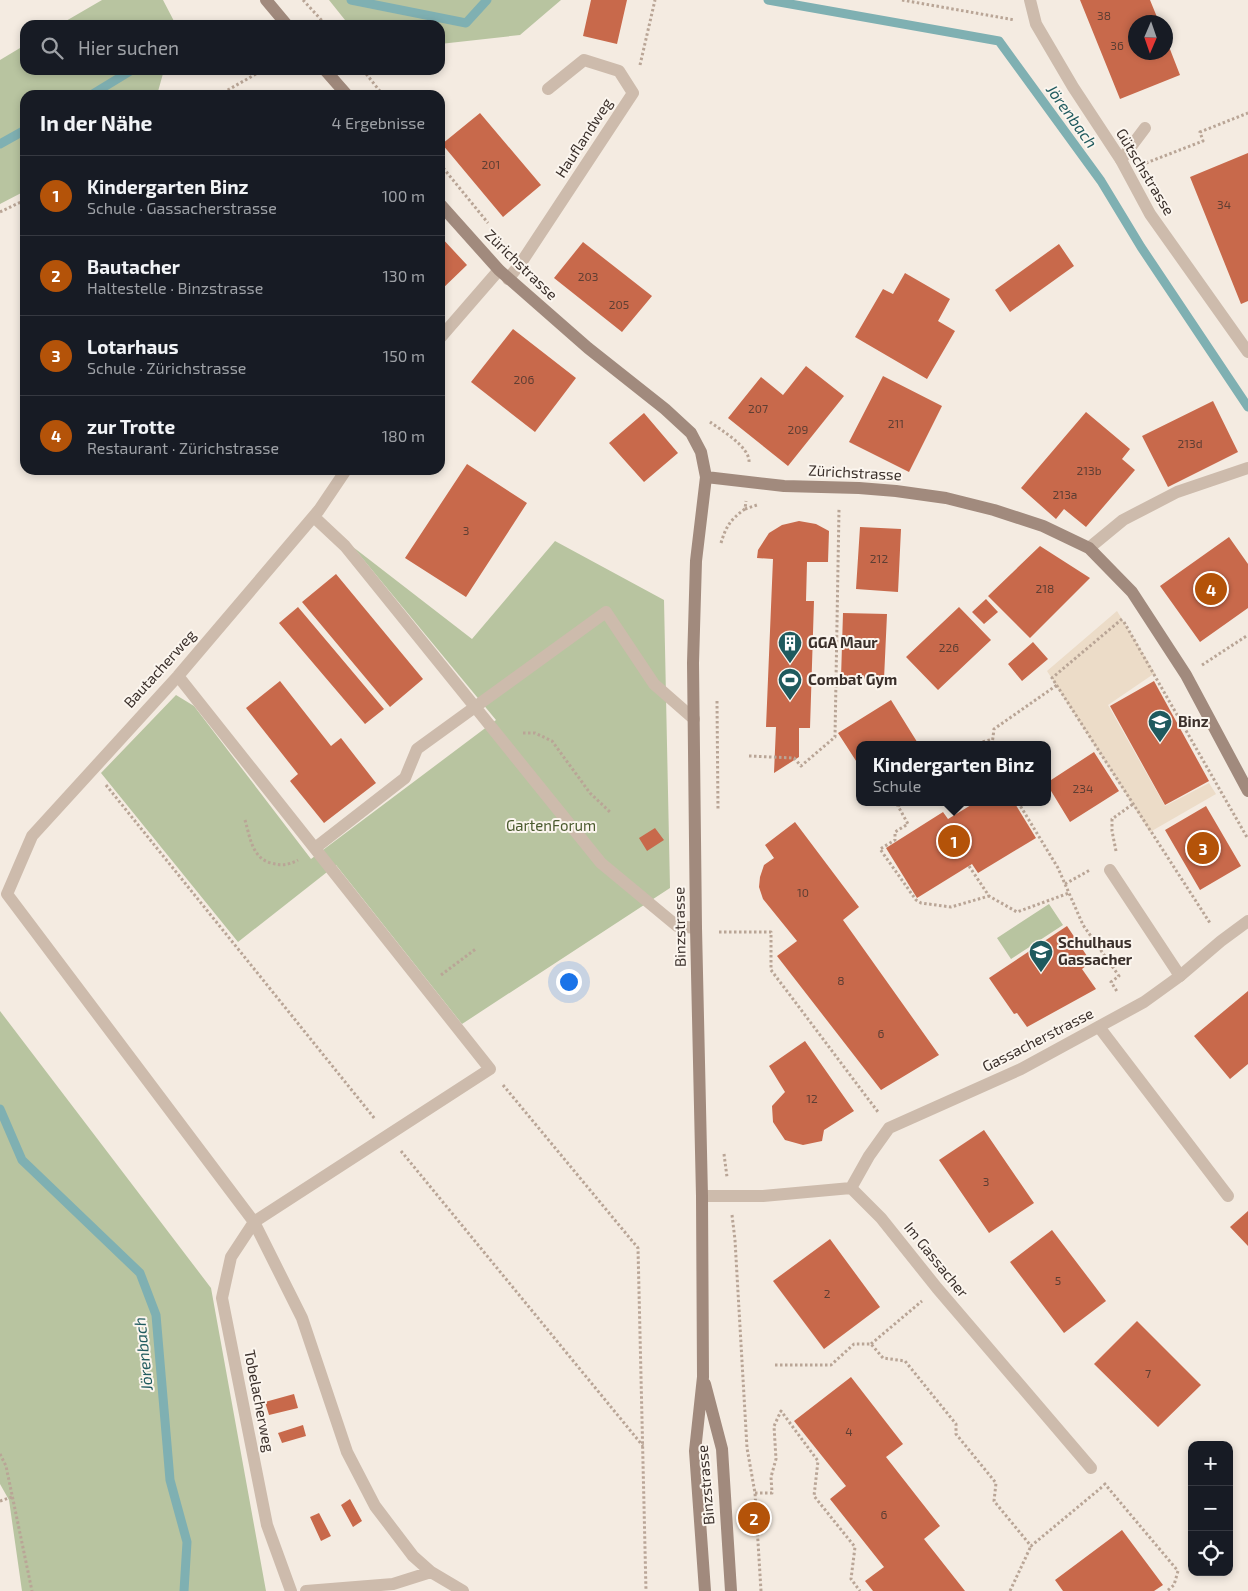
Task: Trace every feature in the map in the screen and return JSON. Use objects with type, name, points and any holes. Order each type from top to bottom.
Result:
[{"type":"main road","points":[[266,0],[283,20]]},
{"type":"main road","points":[[329,75],[343,90]]},
{"type":"main road","name":"Zürichstrasse","points":[[445,210],[504,275],[588,348],[691,433],[701,452],[706,477],[784,486],[896,491],[946,498],[994,510],[1043,526],[1089,548],[1132,592],[1186,676],[1248,791]]},
{"type":"main road","name":"Binzstrasse","points":[[705,1591],[695,1451],[703,1377],[693,627],[696,570],[706,477]]},
{"type":"main road","name":"Binzstrasse","points":[[703,1377],[722,1449],[731,1591]]},
{"type":"street","name":"Gütschstrasse","points":[[1030,0],[1036,24],[1073,87],[1124,165],[1150,214],[1248,352]]},
{"type":"street","points":[[548,89],[584,60],[619,71],[633,93]]},
{"type":"street","name":"Hauflandweg","points":[[504,275],[521,263],[633,93]]},
{"type":"street","points":[[1124,165],[1145,128]]},
{"type":"street","points":[[445,333],[504,275]]},
{"type":"street","points":[[1089,548],[1123,520],[1170,496],[1248,468]]},
{"type":"street","name":"Bautacherweg","points":[[254,1222],[7,894],[32,836],[178,676],[314,517],[343,475]]},
{"type":"street","points":[[314,517],[345,546],[601,862],[677,926],[696,928]]},
{"type":"street","points":[[315,848],[405,778],[417,749],[606,612],[654,684],[694,718]]},
{"type":"street","points":[[178,676],[490,1069],[254,1222],[302,1318],[347,1452],[375,1506],[414,1556],[432,1572],[463,1591]]},
{"type":"street","points":[[1110,870],[1180,976]]},
{"type":"street","name":"Gassacherstrasse","points":[[889,1128],[1021,1069],[1144,1002],[1180,976],[1248,921]]},
{"type":"street","points":[[1099,1027],[1228,1196]]},
{"type":"street","points":[[702,1196],[763,1196],[852,1188],[869,1156],[889,1128]]},
{"type":"street","name":"Im Gassacher","points":[[852,1188],[881,1218],[937,1288],[1091,1468]]},
{"type":"street","name":"Tobelacherweg","points":[[254,1222],[230,1256],[222,1298],[267,1526],[291,1591]]},
{"type":"street","points":[[306,1591],[393,1584],[432,1572]]},
{"type":"path","points":[[303,0],[321,20]]},
{"type":"path","name":"Hauflandweg","points":[[633,93],[655,0]]},
{"type":"path","points":[[902,0],[1036,24]]},
{"type":"path","points":[[228,90],[254,75]]},
{"type":"path","points":[[367,75],[380,90]]},
{"type":"path","points":[[1124,165],[1203,141],[1200,132],[1248,113]]},
{"type":"path","points":[[0,212],[20,202]]},
{"type":"path","points":[[749,756],[794,758],[801,766],[835,737],[840,488]]},
{"type":"path","points":[[745,509],[758,504]]},
{"type":"path","points":[[1118,611],[1248,839]]},
{"type":"path","points":[[1122,619],[1052,678],[1221,941]]},
{"type":"path","points":[[1186,676],[1248,635]]},
{"type":"path","points":[[986,741],[993,739],[994,728],[1057,685]]},
{"type":"path","points":[[504,741],[520,733],[535,733],[552,741],[590,794],[610,812]]},
{"type":"path","points":[[93,769],[387,1135],[643,1446]]},
{"type":"path","points":[[1116,855],[1112,819],[1133,804]]},
{"type":"path","points":[[898,806],[908,824],[895,832],[895,840],[880,849],[916,900],[921,903],[950,907],[989,896]]},
{"type":"path","points":[[1020,806],[1058,868],[1082,926],[1119,976],[1111,982],[1129,1010]]},
{"type":"path","points":[[245,820],[252,845],[257,855],[265,862],[276,865],[288,865],[299,860],[315,848]]},
{"type":"path","points":[[969,866],[989,896],[1018,912],[1069,893]]},
{"type":"path","points":[[1065,884],[1085,873]]},
{"type":"path","points":[[718,932],[771,932],[770,970],[889,1128]]},
{"type":"path","points":[[490,1069],[638,1248],[646,1591]]},
{"type":"path","points":[[775,1365],[831,1365],[854,1344],[871,1344],[937,1288]]},
{"type":"path","points":[[871,1344],[883,1358],[905,1362],[956,1424],[956,1434],[996,1483],[994,1502],[1032,1546]]},
{"type":"path","points":[[754,1493],[772,1493],[771,1477],[776,1459],[774,1426],[781,1411],[818,1462],[814,1496],[855,1547],[851,1579],[860,1591]]},
{"type":"path","points":[[0,1454],[6,1466],[32,1591]]},
{"type":"path","points":[[1091,1468],[1178,1571],[1174,1585],[1167,1591]]},
{"type":"path","points":[[1010,1591],[1032,1546],[1105,1484]]},
{"type":"path","points":[[0,1501],[12,1497]]},
{"type":"green space","points":[[102,0],[163,0],[173,20],[68,20]]},
{"type":"green space","points":[[329,0],[561,0],[520,35],[445,43],[445,20],[345,20]]},
{"type":"green space","points":[[20,48],[20,75],[163,75],[158,90],[20,90],[20,194],[0,204],[0,60]]},
{"type":"green space","name":"GartenForum","points":[[555,541],[664,600],[670,888],[462,1024],[336,865],[238,942],[101,773],[176,695],[194,706],[311,859],[496,720],[353,547],[472,639]]},
{"type":"green space","points":[[1049,904],[1063,925],[1011,959],[997,938]]},
{"type":"green space","points":[[0,1011],[211,1288],[266,1591],[22,1591],[9,1500],[0,1484]]},
{"type":"shaded area","points":[[1117,611],[1155,673],[1108,705],[1165,806],[1209,783],[1216,794],[1150,832],[1047,671]]},
{"type":"building","points":[[591,0],[627,0],[617,44],[583,36]]},
{"type":"building","points":[[1080,0],[1150,0],[1156,15],[1128,15],[1128,60],[1173,60],[1173,57],[1180,75],[1120,99]]},
{"type":"building","points":[[480,113],[541,185],[503,217],[445,148],[445,142]]},
{"type":"building","points":[[1248,153],[1248,301],[1241,304],[1190,177]]},
{"type":"building","points":[[445,241],[467,265],[445,286]]},
{"type":"building","points":[[583,242],[652,296],[622,332],[554,278]]},
{"type":"building","points":[[1059,244],[1074,266],[1010,312],[995,290]]},
{"type":"building","points":[[905,273],[950,299],[938,321],[955,331],[927,379],[855,337],[883,289],[893,294]]},
{"type":"building","points":[[513,329],[576,378],[535,432],[471,382]]},
{"type":"building","points":[[806,366],[844,396],[788,466],[728,418],[761,377],[783,395]]},
{"type":"building","points":[[883,376],[942,406],[909,472],[849,442]]},
{"type":"building","points":[[1213,401],[1238,452],[1168,487],[1142,436]]},
{"type":"building","points":[[1086,412],[1130,449],[1122,459],[1135,470],[1086,527],[1064,509],[1056,519],[1021,488]]},
{"type":"building","points":[[644,413],[678,453],[644,482],[609,443]]},
{"type":"building","points":[[467,464],[527,503],[466,597],[405,558]]},
{"type":"building","name":"GGA Maur","points":[[799,521],[816,524],[829,531],[828,562],[807,562],[806,601],[814,601],[810,728],[799,728],[799,757],[774,773],[776,727],[766,727],[773,559],[757,558],[758,550],[769,533],[782,525]]},
{"type":"building","points":[[860,527],[901,529],[898,592],[856,589]]},
{"type":"building","points":[[1229,537],[1248,564],[1248,608],[1200,642],[1160,586]]},
{"type":"building","points":[[1040,546],[1090,578],[1030,638],[988,596]]},
{"type":"building","points":[[336,574],[423,679],[390,707],[302,602]]},
{"type":"building","points":[[986,599],[998,612],[984,624],[972,612]]},
{"type":"building","points":[[298,607],[384,709],[365,724],[279,623]]},
{"type":"building","points":[[959,607],[991,640],[938,690],[906,657]]},
{"type":"building","points":[[843,613],[887,614],[884,679],[841,678]]},
{"type":"building","points":[[1033,642],[1048,659],[1022,681],[1008,664]]},
{"type":"building","points":[[280,681],[331,746],[341,738],[376,783],[324,823],[290,781],[298,774],[246,708]]},
{"type":"building","name":"Binz","points":[[1154,681],[1209,781],[1165,805],[1110,706]]},
{"type":"building","points":[[891,700],[917,741],[856,741],[856,761],[838,733]]},
{"type":"building","points":[[1094,752],[1119,791],[1070,822],[1051,791],[1051,780]]},
{"type":"building","points":[[969,806],[1016,806],[1036,838],[978,873],[972,864],[917,898],[886,848],[943,812],[948,819]]},
{"type":"building","points":[[1206,806],[1241,866],[1200,890],[1165,830]]},
{"type":"building","points":[[795,822],[859,907],[843,920],[939,1055],[881,1090],[777,956],[797,941],[763,899],[759,887],[760,877],[764,865],[774,858],[765,845]]},
{"type":"building","points":[[655,828],[664,840],[647,851],[639,838]]},
{"type":"building","name":"Schulhaus Gassacher","points":[[1067,926],[1091,962],[1082,969],[1096,989],[1027,1027],[1017,1013],[1014,1014],[989,978]]},
{"type":"building","points":[[1248,991],[1248,1064],[1230,1079],[1194,1036]]},
{"type":"building","points":[[805,1041],[854,1111],[824,1130],[822,1141],[803,1145],[785,1140],[773,1122],[772,1106],[785,1092],[769,1066]]},
{"type":"building","points":[[984,1130],[1034,1203],[989,1233],[939,1160]]},
{"type":"building","points":[[1248,1211],[1248,1246],[1230,1227]]},
{"type":"building","points":[[1052,1230],[1106,1301],[1064,1333],[1010,1262]]},
{"type":"building","points":[[830,1239],[880,1307],[824,1349],[773,1281]]},
{"type":"building","points":[[1137,1321],[1201,1385],[1158,1427],[1094,1364]]},
{"type":"building","points":[[851,1377],[903,1444],[886,1457],[940,1526],[924,1539],[965,1591],[873,1591],[865,1581],[884,1567],[830,1499],[846,1486],[794,1421]]},
{"type":"building","points":[[294,1394],[298,1408],[269,1415],[265,1402]]},
{"type":"building","points":[[303,1425],[306,1436],[282,1443],[278,1433]]},
{"type":"building","points":[[350,1499],[362,1521],[353,1527],[341,1505]]},
{"type":"building","points":[[319,1513],[331,1536],[321,1541],[310,1517]]},
{"type":"building","points":[[1122,1530],[1163,1585],[1154,1591],[1063,1591],[1055,1580]]},
{"type":"waterway","name":"Jörenbach","points":[[351,0],[466,23],[487,0]]},
{"type":"waterway","name":"Jörenbach","points":[[768,0],[999,41],[1101,181],[1141,247],[1248,407]]},
{"type":"waterway","name":"Jörenbach","points":[[99,90],[124,75]]},
{"type":"waterway","name":"Jörenbach","points":[[0,144],[20,133]]},
{"type":"waterway","name":"Jörenbach","points":[[0,1109],[22,1160],[140,1273],[156,1315],[170,1480],[187,1542],[184,1591]]},
{"type":"place","name":"zur Trotte","points":[[1211,589]]},
{"type":"place","name":"GGA Maur","points":[[790,664]]},
{"type":"place","name":"Combat Gym","points":[[790,701]]},
{"type":"place","name":"Binz","points":[[1160,743]]},
{"type":"place","name":"Kindergarten Binz","points":[[954,841]]},
{"type":"place","name":"Lotarhaus","points":[[1203,848]]},
{"type":"place","name":"Schulhaus Gassacher","points":[[1041,973]]},
{"type":"place","name":"Bautacher","points":[[754,1518]]}]
